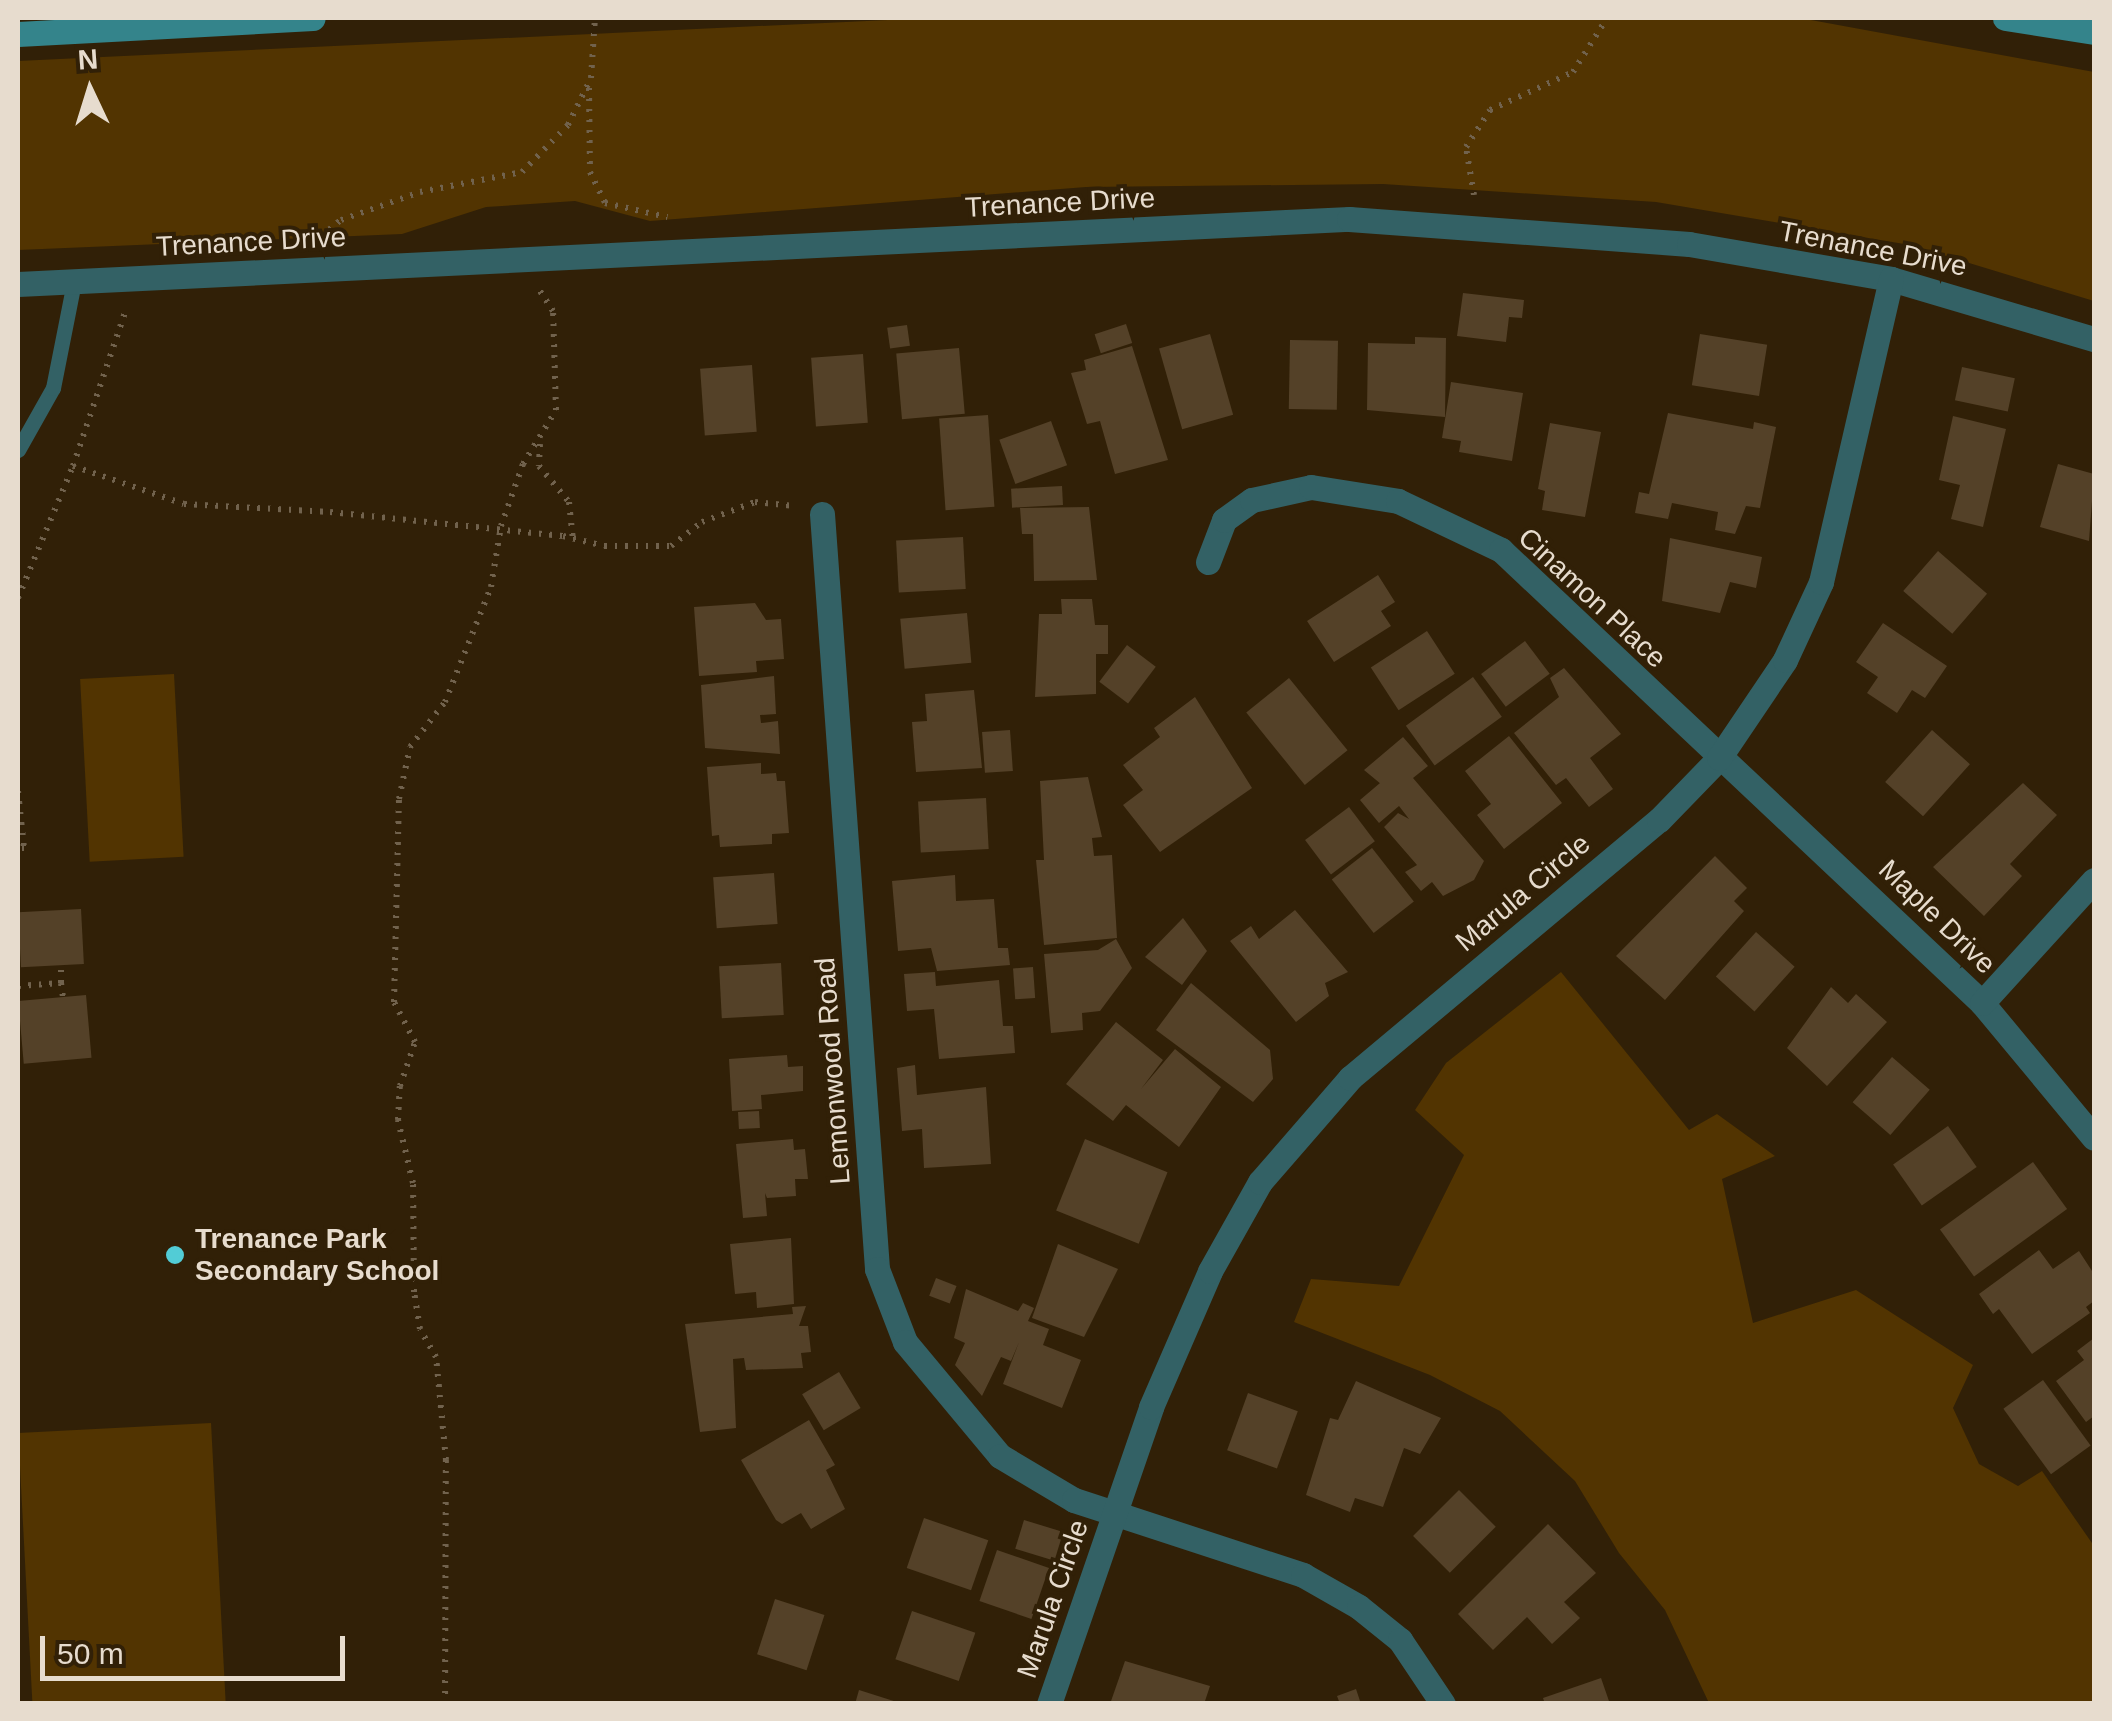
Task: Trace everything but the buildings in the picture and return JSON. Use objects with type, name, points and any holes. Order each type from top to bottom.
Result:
[{"type":"main road","points":[[18,34],[313,18]]},
{"type":"main road","points":[[2006,18],[2094,32]]},
{"type":"street","name":"Trenance Drive","points":[[18,284],[1349,219],[1689,244],[1891,279],[2094,339]]},
{"type":"street","name":"Marula Circle","points":[[1049,1704],[1114,1514],[1210,1271],[1260,1182],[1350,1078],[1659,820],[1719,758],[1785,660],[1821,582],[1891,279]]},
{"type":"street","name":"Cinamon Place","points":[[1208,562],[1224,520],[1277,491],[1311,486],[1398,501],[1501,550],[1719,758]]},
{"type":"street","name":"Lemonwood Road","points":[[822,514],[877,1269],[905,1342],[1000,1456],[1074,1500],[1114,1514]]},
{"type":"street","name":"Maple Drive","points":[[1719,758],[1982,1003],[2094,1138]]},
{"type":"street","points":[[1982,1003],[2094,880]]},
{"type":"street","name":"Marula Circle","points":[[1114,1514],[1303,1575],[1359,1607],[1400,1640],[1443,1704]]},
{"type":"lane","points":[[18,450],[53,388],[74,282]]},
{"type":"path","points":[[595,18],[589,83],[590,172],[605,203],[678,220]]},
{"type":"path","points":[[1479,226],[1466,147],[1490,110],[1573,72],[1607,18]]},
{"type":"path","points":[[276,271],[341,220],[420,192],[522,172],[568,125],[589,83]]},
{"type":"path","points":[[444,1704],[446,1460],[436,1358],[420,1328],[414,1292],[413,1183],[398,1120],[400,1086],[415,1042],[394,1002],[400,799],[410,747],[445,702],[491,588],[500,533],[523,464],[540,443],[556,410],[554,312],[511,259]]},
{"type":"path","points":[[18,598],[73,466],[136,278]]},
{"type":"path","points":[[540,443],[539,466],[568,502],[573,538]]},
{"type":"path","points":[[73,466],[184,504],[220,501],[573,538],[604,546],[671,546],[702,522],[755,502],[822,514]]},
{"type":"path","points":[[18,791],[24,848],[18,848]]},
{"type":"path","points":[[60,966],[63,997]]},
{"type":"path","points":[[18,986],[61,983]]},
{"type":"shaded area","points":[[930,18],[1800,18],[2094,72],[2094,301],[1910,245],[1656,202],[1383,184],[1086,187],[650,221],[575,201],[486,207],[402,234],[18,250],[18,61]]},
{"type":"shaded area","points":[[174,674],[184,857],[90,862],[80,679]]},
{"type":"shaded area","points":[[1561,972],[1689,1130],[1717,1114],[1775,1156],[1722,1179],[1753,1323],[1856,1290],[1973,1365],[1953,1408],[1979,1464],[2018,1486],[2042,1471],[2094,1546],[2094,1703],[1709,1703],[1665,1610],[1619,1553],[1575,1481],[1500,1411],[1430,1375],[1294,1322],[1311,1279],[1399,1286],[1464,1155],[1415,1110],[1446,1063]]},
{"type":"shaded area","points":[[211,1423],[226,1703],[32,1704],[18,1433]]},
{"type":"place","name":"Trenance Park Secondary School","points":[[175,1255]]}]
